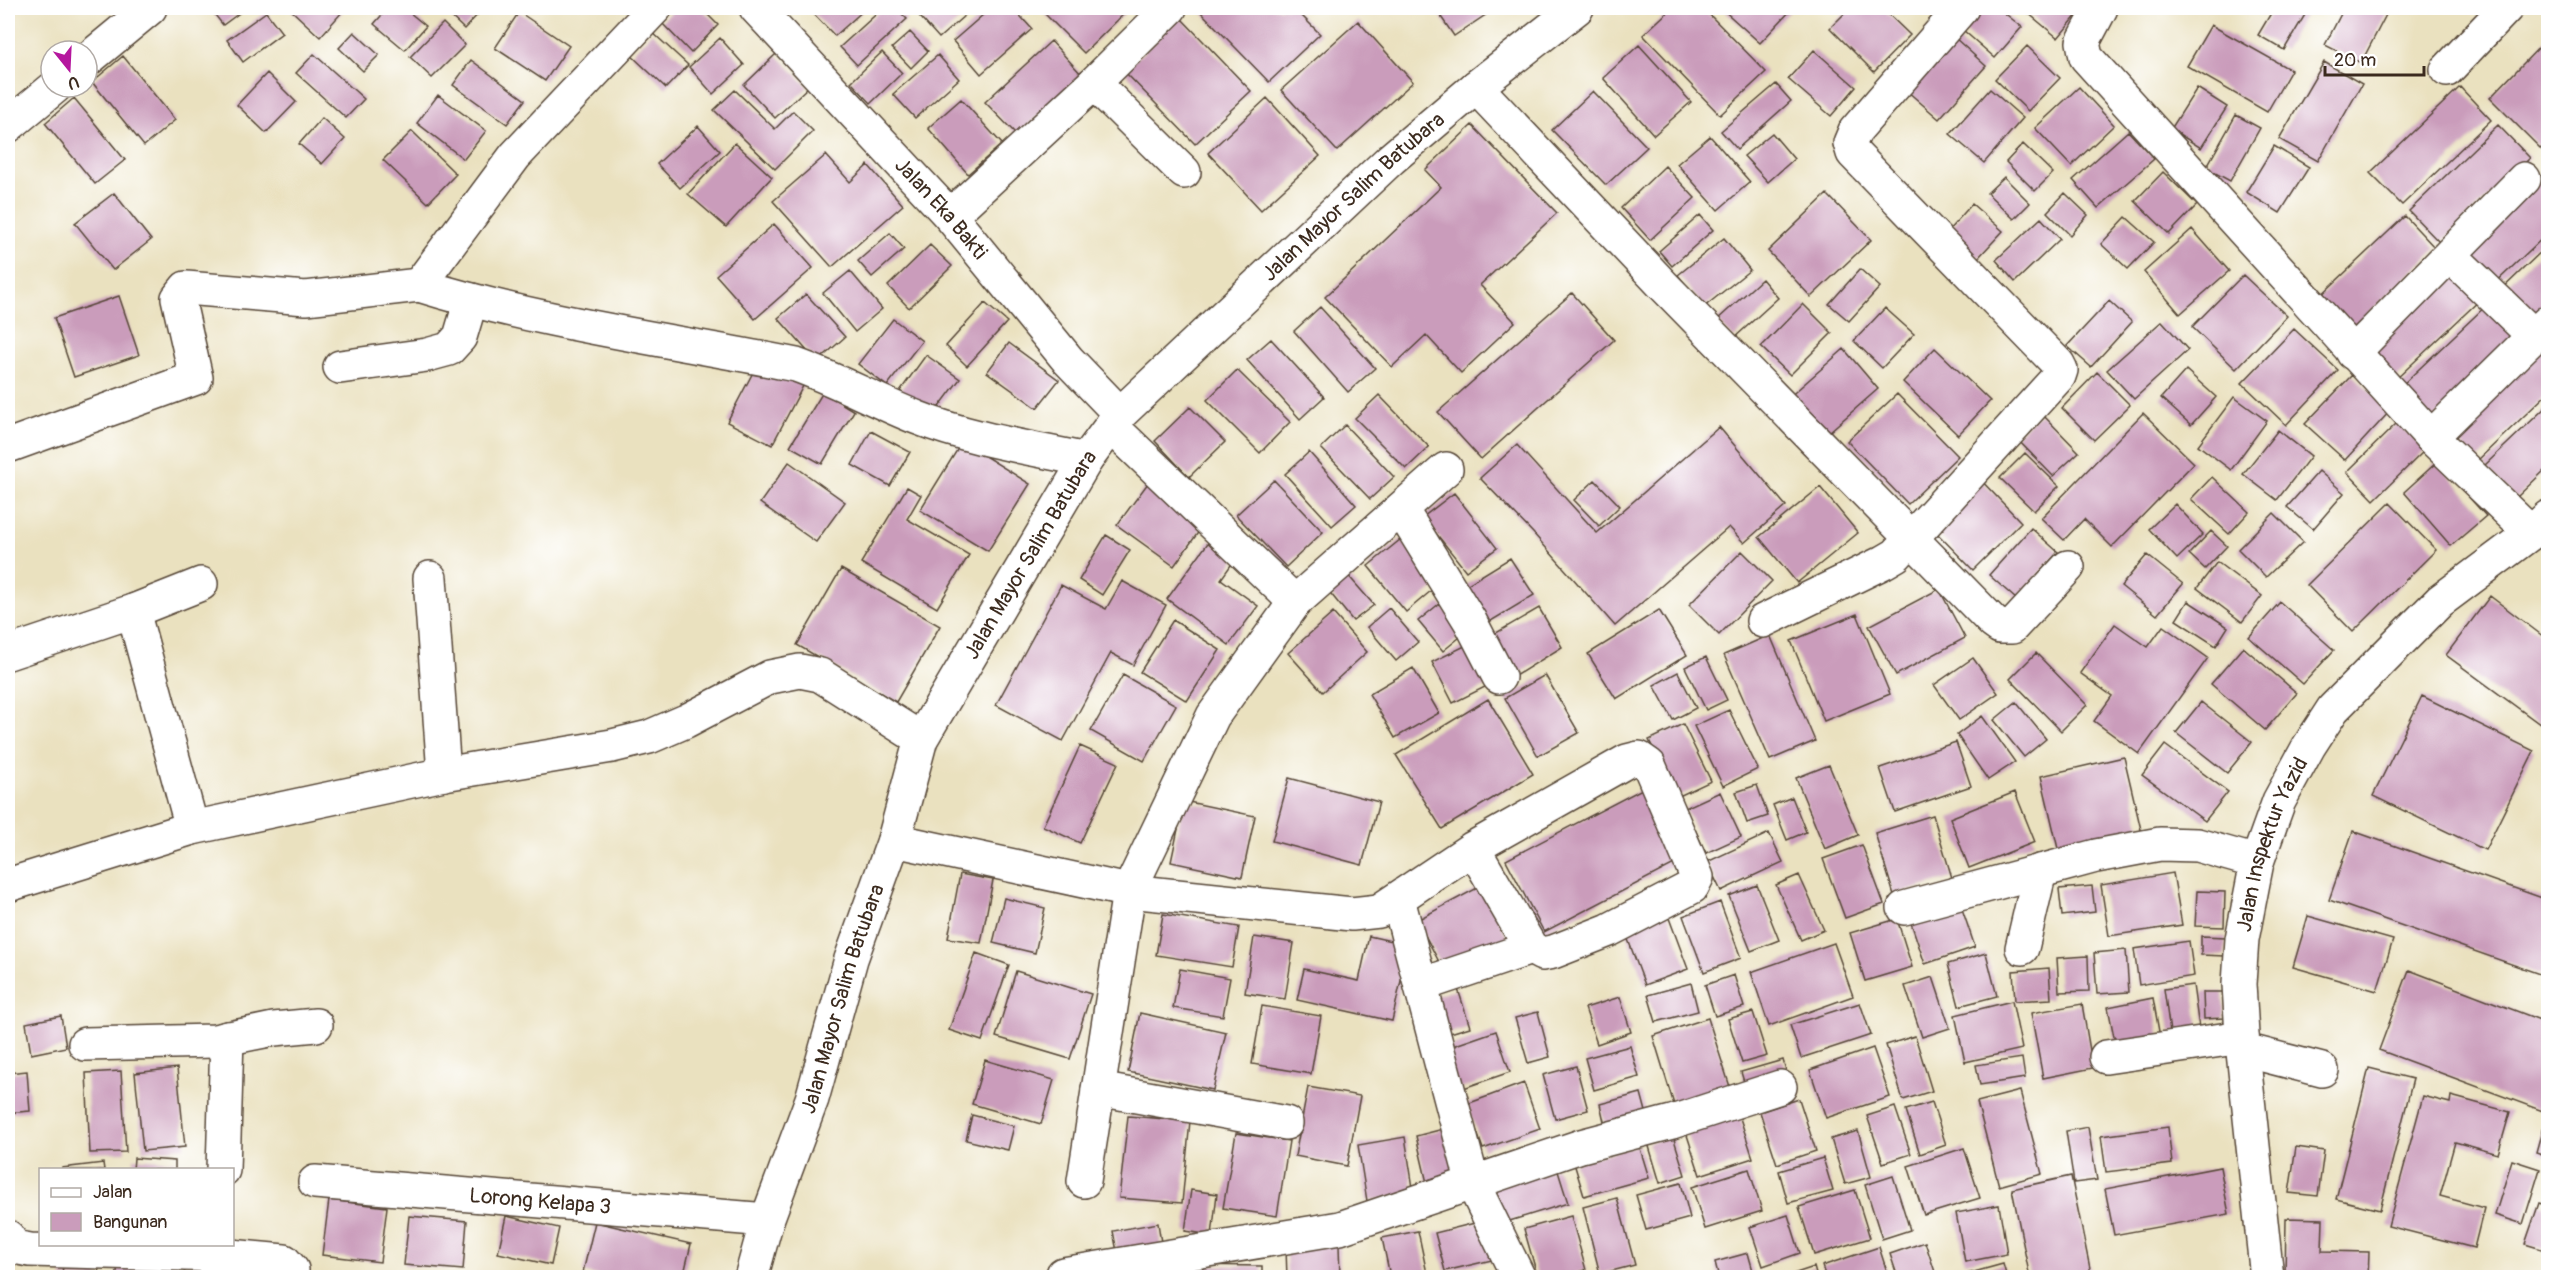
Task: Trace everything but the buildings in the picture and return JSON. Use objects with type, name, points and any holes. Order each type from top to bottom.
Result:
[{"type":"street","points":[[99,50],[150,8]]},
{"type":"street","points":[[419,285],[515,156],[655,8]]},
{"type":"street","name":"Jalan Eka Bakti","points":[[756,8],[950,216],[1116,420],[1294,602]]},
{"type":"street","points":[[950,216],[1094,83],[1170,8]]},
{"type":"street","name":"Jalan Mayor Salim Batubara","points":[[751,1278],[767,1220],[812,1099],[851,959],[894,840],[921,739],[1086,460],[1116,420],[1390,159],[1476,87],[1577,8]]},
{"type":"street","points":[[1763,621],[1884,562],[1910,540],[2059,376],[2061,370],[2058,364],[1853,153],[1850,143],[1855,131],[1962,8]]},
{"type":"street","points":[[2101,8],[2083,42],[2086,57],[2432,437],[2540,525]]},
{"type":"street","points":[[2447,70],[2506,8]]},
{"type":"street","points":[[1094,83],[1184,171]]},
{"type":"street","points":[[1476,87],[1663,285],[1910,540],[1993,622],[2006,628],[2012,627],[2068,567]]},
{"type":"street","points":[[8,126],[41,99]]},
{"type":"street","points":[[2353,352],[2524,179]]},
{"type":"street","points":[[2432,437],[2541,329],[2450,255]]},
{"type":"street","points":[[8,446],[195,378],[177,298],[186,288],[306,298],[419,285],[471,300],[599,328],[796,365],[825,375],[919,419],[992,440],[1086,460]]},
{"type":"street","points":[[340,367],[427,355],[449,349],[460,337],[471,300]]},
{"type":"street","points":[[1084,1181],[1129,891],[1213,716],[1294,602],[1446,469]]},
{"type":"street","points":[[1401,509],[1470,621],[1499,677]]},
{"type":"street","name":"Jalan Inspektur Yazid","points":[[2267,1278],[2243,1045],[2239,984],[2242,939],[2257,862],[2279,801],[2332,709],[2440,601],[2540,525]]},
{"type":"street","points":[[430,578],[444,774]]},
{"type":"street","points":[[8,653],[133,611],[201,584]]},
{"type":"street","points":[[133,611],[192,828]]},
{"type":"street","points":[[8,885],[192,828],[444,774],[612,746],[649,736],[686,721],[770,677],[800,671],[820,675],[921,739]]},
{"type":"street","points":[[894,840],[1129,891],[1352,914],[1379,911],[1473,848],[1626,761],[1639,758],[1649,765],[1694,866],[1696,877],[1692,887],[1609,930],[1553,952],[1542,954],[1531,948],[1473,848]]},
{"type":"street","points":[[1904,908],[2096,855],[2160,844],[2197,844],[2257,862]]},
{"type":"street","points":[[2022,948],[2040,871]]},
{"type":"street","points":[[1398,899],[1473,1184],[1519,1278]]},
{"type":"street","points":[[1421,986],[1531,948]]},
{"type":"street","points":[[85,1044],[227,1038],[274,1029],[316,1025]]},
{"type":"street","points":[[223,1168],[227,1038]]},
{"type":"street","points":[[2106,1057],[2243,1045],[2256,1053],[2322,1070]]},
{"type":"street","points":[[1062,1278],[1063,1274],[1340,1228],[1581,1146],[1672,1122],[1780,1087]]},
{"type":"street","points":[[1098,1089],[1286,1123]]},
{"type":"street","name":"Lorong Kelapa 3","points":[[315,1182],[767,1220]]},
{"type":"street","points":[[8,1237],[14,1247],[30,1250],[220,1250],[284,1262],[292,1270],[292,1278]]}]
